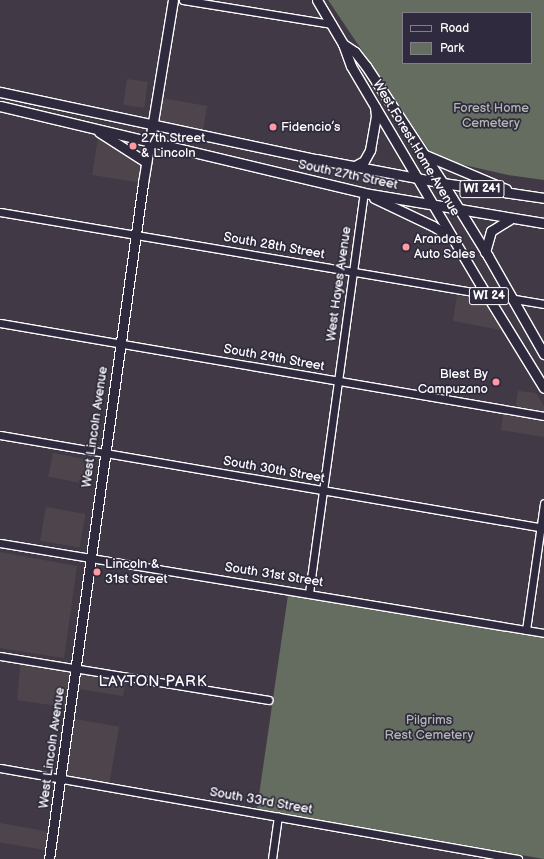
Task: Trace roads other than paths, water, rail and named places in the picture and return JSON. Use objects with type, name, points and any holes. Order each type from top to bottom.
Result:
[{"type":"main road","name":"West Lincoln Avenue","points":[[49,859],[151,125],[173,0]]},
{"type":"main road","name":"West Forest Home Avenue","points":[[317,0],[344,44],[351,66],[544,388]]},
{"type":"main road","name":"West Forest Home Avenue","points":[[344,44],[355,52],[366,66],[422,154],[443,183],[514,300],[544,354]]},
{"type":"main road","name":"South 27th Street","points":[[0,92],[151,125],[418,179],[544,198]]},
{"type":"main road","name":"South 27th Street","points":[[0,106],[364,193],[544,223]]},
{"type":"main road","points":[[355,166],[364,161],[370,150],[376,116],[375,106]]},
{"type":"main road","points":[[93,128],[146,162]]},
{"type":"main road","points":[[422,154],[520,195]]},
{"type":"main road","points":[[364,193],[433,226],[454,239]]},
{"type":"main road","points":[[485,252],[491,231],[510,218]]},
{"type":"street","points":[[183,0],[332,24]]},
{"type":"street","name":"West Hayes Avenue","points":[[308,593],[364,193]]},
{"type":"street","name":"South 28th Street","points":[[0,212],[544,304]]},
{"type":"street","name":"South 29th Street","points":[[0,324],[544,416]]},
{"type":"street","name":"South 30th Street","points":[[0,435],[542,528]]},
{"type":"street","points":[[526,630],[542,528],[544,503]]},
{"type":"street","name":"South 31st Street","points":[[0,543],[544,633]]},
{"type":"street","points":[[0,656],[268,700]]},
{"type":"street","name":"South 33rd Street","points":[[0,768],[278,816],[496,857],[518,859]]},
{"type":"street","points":[[272,859],[278,816]]},
{"type":"place","name":"Fidencio’s","points":[[273,127]]},
{"type":"place","name":"27th Street & Lincoln","points":[[133,146]]},
{"type":"place","name":"Arandas Auto Sales","points":[[406,247]]},
{"type":"place","name":"Blest By Campuzano","points":[[496,382]]},
{"type":"place","name":"Lincoln & 31st Street","points":[[97,572]]},
{"type":"district","name":"LAYTON PARK","points":[[153,682]]},
{"type":"park label","name":"Forest Home Cemetery","points":[[491,116]]},
{"type":"park label","name":"Pilgrims Rest Cemetery","points":[[429,728]]}]
